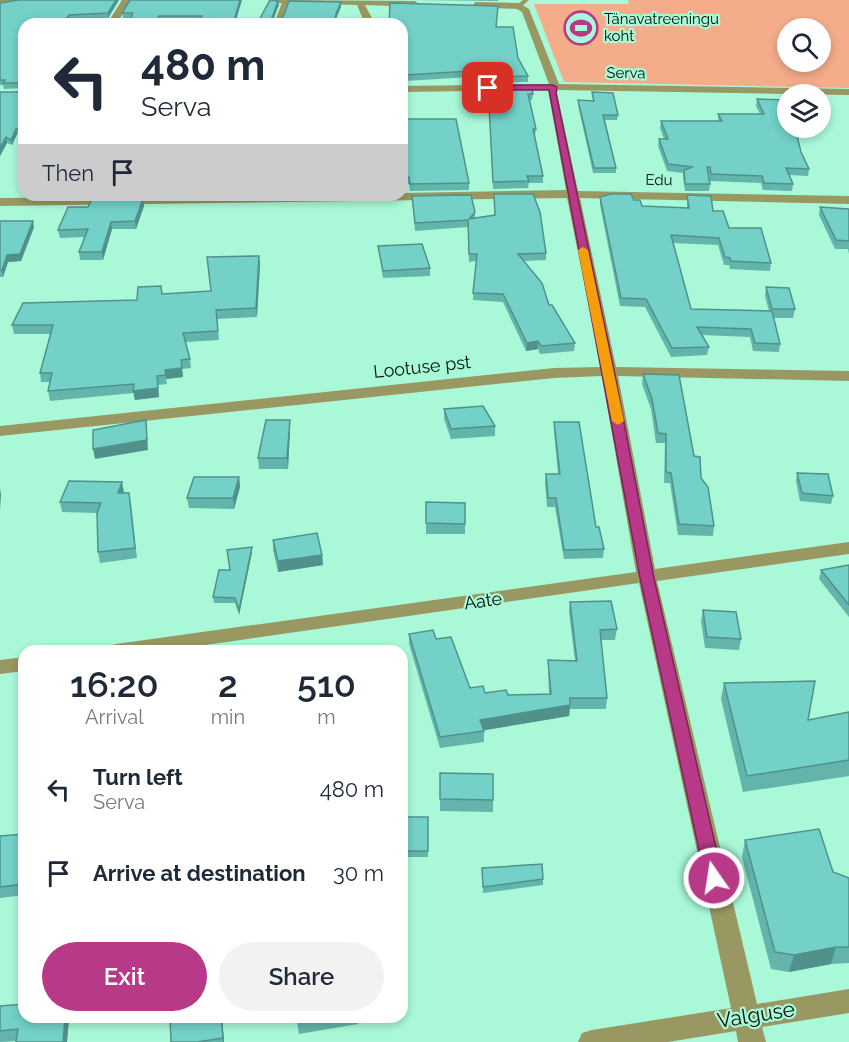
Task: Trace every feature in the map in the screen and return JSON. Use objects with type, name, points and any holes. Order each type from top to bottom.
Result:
[{"type":"street","points":[[0,2],[32,0]]},
{"type":"street","points":[[116,18],[126,0]]},
{"type":"street","points":[[275,0],[428,4]]},
{"type":"street","points":[[360,3],[367,18]]},
{"type":"street","points":[[462,5],[523,3],[555,81],[552,93],[609,371],[647,578],[748,1029]]},
{"type":"street","name":"Serva","points":[[408,89],[553,87],[849,92]]},
{"type":"street","name":"Edu","points":[[408,196],[572,194],[849,200]]},
{"type":"street","name":"Edu","points":[[0,202],[72,201]]},
{"type":"street","name":"Lootuse pst","points":[[0,431],[554,373],[609,371],[849,376]]},
{"type":"street","name":"Aate","points":[[160,645],[849,548]]},
{"type":"street","points":[[0,667],[18,665]]},
{"type":"street","name":"Valguse","points":[[592,1042],[748,1029],[849,1001]]},
{"type":"lane","points":[[279,18],[286,0]]},
{"type":"shaded area","points":[[628,0],[849,0],[849,88],[831,88],[831,84],[777,84],[777,86],[564,82],[534,4],[629,4]]},
{"type":"building","points":[[18,0],[116,0],[108,13],[69,15],[67,18],[18,18],[18,83],[3,83],[5,80],[0,80],[0,3]]},
{"type":"building","points":[[130,0],[240,0],[235,18],[159,16],[158,18],[131,18],[133,13],[122,13]]},
{"type":"building","points":[[270,0],[278,1],[272,18],[260,18]]},
{"type":"building","points":[[289,1],[341,2],[335,18],[283,18]]},
{"type":"building","points":[[390,3],[498,6],[496,27],[513,27],[518,58],[528,76],[487,77],[487,70],[408,75],[408,18],[389,18]]},
{"type":"building","points":[[488,86],[531,86],[533,94],[528,94],[543,176],[527,176],[529,181],[493,182]]},
{"type":"building","points":[[0,92],[18,92],[18,129],[11,140],[6,137],[0,148]]},
{"type":"building","points":[[592,92],[613,93],[618,115],[603,115],[616,168],[594,168],[578,100],[594,101]]},
{"type":"building","points":[[757,99],[777,100],[777,138],[798,138],[809,169],[786,168],[793,184],[764,183],[762,176],[711,174],[710,167],[707,167],[710,184],[685,184],[684,170],[693,167],[668,164],[659,139],[668,139],[661,121],[722,121],[718,114],[764,114]]},
{"type":"building","points":[[408,119],[456,119],[469,183],[410,184]]},
{"type":"building","points":[[494,194],[533,194],[540,212],[546,253],[518,254],[542,283],[549,305],[552,305],[575,343],[541,346],[538,341],[527,343],[503,294],[473,293],[477,254],[469,254],[468,220],[415,223],[412,196],[471,195],[475,212],[469,219],[495,215]]},
{"type":"building","points":[[611,194],[631,194],[634,200],[640,200],[642,206],[689,208],[687,195],[711,196],[713,211],[723,211],[729,228],[761,228],[771,263],[731,261],[730,258],[725,257],[719,238],[671,235],[691,309],[772,311],[780,344],[755,343],[751,329],[697,327],[709,347],[672,348],[646,299],[621,298],[600,197]]},
{"type":"building","points":[[91,201],[142,201],[135,221],[111,222],[102,252],[79,252],[88,229],[58,230],[68,207],[88,207]]},
{"type":"building","points":[[820,207],[849,209],[849,241],[836,240]]},
{"type":"building","points":[[0,221],[33,221],[20,254],[7,255],[2,270],[0,270]]},
{"type":"building","points":[[422,244],[430,268],[383,271],[378,246]]},
{"type":"building","points":[[259,256],[256,308],[216,310],[218,331],[183,333],[190,359],[181,360],[182,368],[165,370],[166,375],[157,376],[158,388],[133,391],[134,384],[48,391],[52,373],[40,373],[53,325],[12,325],[23,303],[137,300],[138,287],[161,286],[162,294],[211,291],[207,257]]},
{"type":"building","points":[[766,287],[789,288],[795,309],[772,309]]},
{"type":"building","points":[[643,374],[679,375],[694,456],[700,457],[701,478],[708,487],[714,526],[679,524],[671,473],[666,472],[666,434],[658,433],[652,399]]},
{"type":"building","points":[[483,406],[495,426],[451,429],[444,409]]},
{"type":"building","points":[[146,420],[147,440],[93,449],[93,430]]},
{"type":"building","points":[[266,420],[290,420],[287,458],[258,458]]},
{"type":"building","points":[[554,422],[579,422],[596,527],[599,527],[604,549],[564,550],[556,498],[548,498],[546,474],[560,474]]},
{"type":"building","points":[[797,473],[828,474],[833,496],[802,493]]},
{"type":"building","points":[[194,477],[239,477],[233,498],[187,498]]},
{"type":"building","points":[[69,481],[122,482],[118,493],[129,493],[135,548],[98,552],[97,513],[101,503],[60,502]]},
{"type":"building","points":[[426,502],[465,503],[465,524],[426,523]]},
{"type":"building","points":[[317,533],[322,555],[278,561],[273,540]]},
{"type":"building","points":[[252,547],[239,610],[235,598],[213,597],[219,570],[230,570],[227,550]]},
{"type":"building","points":[[849,565],[849,605],[821,570]]},
{"type":"building","points":[[611,601],[617,629],[600,630],[607,698],[570,698],[570,705],[480,720],[484,731],[440,737],[409,634],[433,630],[436,639],[451,637],[470,688],[483,686],[485,693],[506,690],[508,695],[551,694],[548,660],[577,661],[570,602]]},
{"type":"building","points":[[703,610],[736,612],[741,639],[707,637]]},
{"type":"building","points":[[815,681],[808,720],[849,712],[849,760],[747,776],[724,683]]},
{"type":"building","points":[[440,773],[493,774],[493,800],[440,799]]},
{"type":"building","points":[[408,817],[428,817],[428,851],[408,851]]},
{"type":"building","points":[[819,829],[833,872],[849,878],[849,947],[836,947],[794,955],[775,952],[745,840]]},
{"type":"building","points":[[18,834],[18,885],[0,887],[0,836]]},
{"type":"building","points":[[542,864],[543,879],[483,887],[482,868]]},
{"type":"building","points":[[18,1004],[18,1023],[65,1023],[63,1042],[16,1042],[18,1029],[0,1031],[0,1006]]},
{"type":"building","points":[[170,1023],[222,1023],[223,1038],[197,1042],[171,1042]]},
{"type":"slow traffic","points":[[583,250],[618,421]]},
{"type":"place","name":"Tänavatreeningu koht","points":[[581,28]]},
{"type":"route","points":[[488,88],[553,87],[552,93],[647,578],[714,878]]}]
